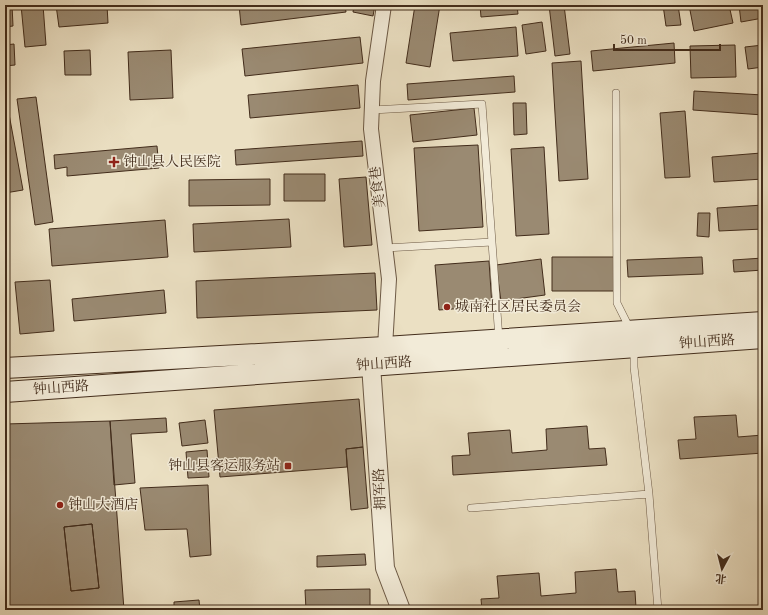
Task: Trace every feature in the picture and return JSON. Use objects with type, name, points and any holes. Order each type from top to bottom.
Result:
[{"type":"main road","name":"钟山西路","points":[[5,392],[371,365],[632,339],[763,322]]},
{"type":"main road","name":"钟山西路","points":[[7,367],[385,347],[499,339],[763,338]]},
{"type":"street","name":"美食巷","points":[[384,5],[372,81],[371,129],[389,279],[385,347]]},
{"type":"street","points":[[371,365],[385,347]]},
{"type":"street","name":"拥军路","points":[[371,365],[385,568],[401,610]]},
{"type":"lane","points":[[616,93],[617,303],[632,339],[649,494],[658,610]]},
{"type":"lane","points":[[372,110],[482,104],[499,339]]},
{"type":"lane","points":[[385,248],[492,242]]},
{"type":"lane","points":[[471,508],[649,494]]},
{"type":"building","points":[[5,5],[12,5],[13,26],[5,27]]},
{"type":"building","points":[[21,5],[43,5],[46,45],[25,47]]},
{"type":"building","points":[[56,5],[107,5],[108,23],[59,27]]},
{"type":"building","points":[[239,5],[345,5],[346,12],[241,25]]},
{"type":"building","points":[[354,5],[375,5],[373,16],[353,12]]},
{"type":"building","points":[[415,5],[440,5],[430,67],[406,63]]},
{"type":"building","points":[[480,5],[517,5],[518,14],[481,17]]},
{"type":"building","points":[[549,5],[564,5],[570,54],[555,56]]},
{"type":"building","points":[[663,5],[678,5],[681,25],[666,26]]},
{"type":"building","points":[[689,5],[729,5],[733,23],[694,31]]},
{"type":"building","points":[[739,5],[763,5],[763,18],[741,22]]},
{"type":"building","points":[[542,22],[546,51],[526,54],[522,25]]},
{"type":"building","points":[[516,27],[518,56],[453,61],[450,33]]},
{"type":"building","points":[[360,37],[363,63],[245,76],[242,49]]},
{"type":"building","points":[[674,43],[675,63],[593,71],[591,51]]},
{"type":"building","points":[[14,44],[15,65],[5,66],[5,45]]},
{"type":"building","points":[[735,45],[736,77],[691,78],[690,46]]},
{"type":"building","points":[[763,45],[763,67],[748,69],[745,47]]},
{"type":"building","points":[[90,50],[91,75],[65,75],[64,51]]},
{"type":"building","points":[[171,50],[173,98],[130,100],[128,52]]},
{"type":"building","points":[[581,61],[588,179],[559,181],[552,63]]},
{"type":"building","points":[[514,76],[515,92],[408,100],[407,84]]},
{"type":"building","points":[[358,85],[360,108],[250,118],[248,95]]},
{"type":"building","points":[[694,91],[763,95],[763,115],[693,110]]},
{"type":"building","points":[[36,97],[53,222],[35,225],[17,99]]},
{"type":"building","points":[[513,103],[526,103],[527,134],[514,135]]},
{"type":"building","points":[[474,108],[477,135],[413,142],[410,115]]},
{"type":"building","points":[[685,111],[690,177],[665,178],[660,113]]},
{"type":"building","points":[[5,114],[9,114],[23,190],[5,193]]},
{"type":"building","points":[[362,141],[363,156],[236,165],[235,150]]},
{"type":"building","points":[[478,145],[483,227],[419,231],[414,148]]},
{"type":"building","points":[[157,146],[159,168],[67,176],[67,167],[55,169],[54,155]]},
{"type":"building","points":[[544,147],[549,234],[516,236],[511,149]]},
{"type":"building","points":[[761,153],[763,179],[714,182],[712,157]]},
{"type":"building","points":[[284,174],[325,174],[325,201],[284,201]]},
{"type":"building","points":[[366,177],[372,245],[344,247],[339,179]]},
{"type":"building","points":[[270,179],[270,205],[189,206],[189,180]]},
{"type":"building","points":[[763,205],[763,229],[719,231],[717,208]]},
{"type":"building","points":[[698,213],[710,213],[709,237],[697,236]]},
{"type":"building","points":[[289,219],[291,247],[194,252],[193,224]]},
{"type":"building","points":[[165,220],[168,257],[52,266],[49,229]]},
{"type":"building","points":[[552,257],[614,257],[614,291],[552,291]]},
{"type":"building","points":[[702,257],[703,274],[628,277],[627,260]]},
{"type":"building","points":[[763,258],[763,270],[734,272],[733,260]]},
{"type":"building","points":[[541,259],[545,295],[501,301],[496,265]]},
{"type":"building","points":[[489,261],[492,306],[439,310],[435,265]]},
{"type":"building","points":[[375,273],[377,310],[197,318],[196,281]]},
{"type":"building","points":[[50,280],[54,331],[20,334],[15,282]]},
{"type":"building","points":[[164,290],[166,313],[74,321],[72,299]]},
{"type":"building","points":[[359,399],[363,447],[346,449],[347,467],[220,477],[214,410]]},
{"type":"building","points":[[736,415],[738,437],[763,435],[763,453],[680,459],[678,440],[696,439],[694,417]]},
{"type":"building","points":[[166,418],[167,432],[131,434],[135,483],[114,485],[110,421]]},
{"type":"building","points":[[205,420],[208,443],[182,446],[179,423]]},
{"type":"building","name":"钟山大酒店","points":[[110,421],[124,610],[5,610],[5,424]],"holes":[[[92,524],[99,588],[71,591],[64,527]]]},
{"type":"building","points":[[587,426],[589,449],[605,448],[607,465],[453,475],[452,456],[470,455],[468,433],[510,430],[512,453],[547,450],[546,429]]},
{"type":"building","points":[[363,447],[368,508],[351,510],[346,449]]},
{"type":"building","points":[[207,450],[209,477],[188,478],[186,452]]},
{"type":"building","points":[[208,485],[211,555],[190,557],[187,529],[145,530],[140,488]]},
{"type":"building","points":[[92,524],[99,588],[71,591],[64,527]]},
{"type":"building","points":[[365,554],[366,565],[317,567],[317,556]]},
{"type":"building","points":[[616,569],[618,592],[635,591],[636,608],[604,610],[482,610],[481,599],[499,598],[497,576],[539,573],[541,596],[576,593],[575,572]]},
{"type":"building","points":[[370,589],[370,610],[306,610],[305,590]]},
{"type":"building","points":[[199,600],[200,610],[174,610],[174,602]]},
{"type":"place","name":"钟山县人民医院","points":[[114,162]]},
{"type":"place","name":"城南社区居民委员会","points":[[447,307]]},
{"type":"place","name":"钟山县客运服务站","points":[[288,466]]},
{"type":"place","name":"钟山大酒店","points":[[60,505]]}]
